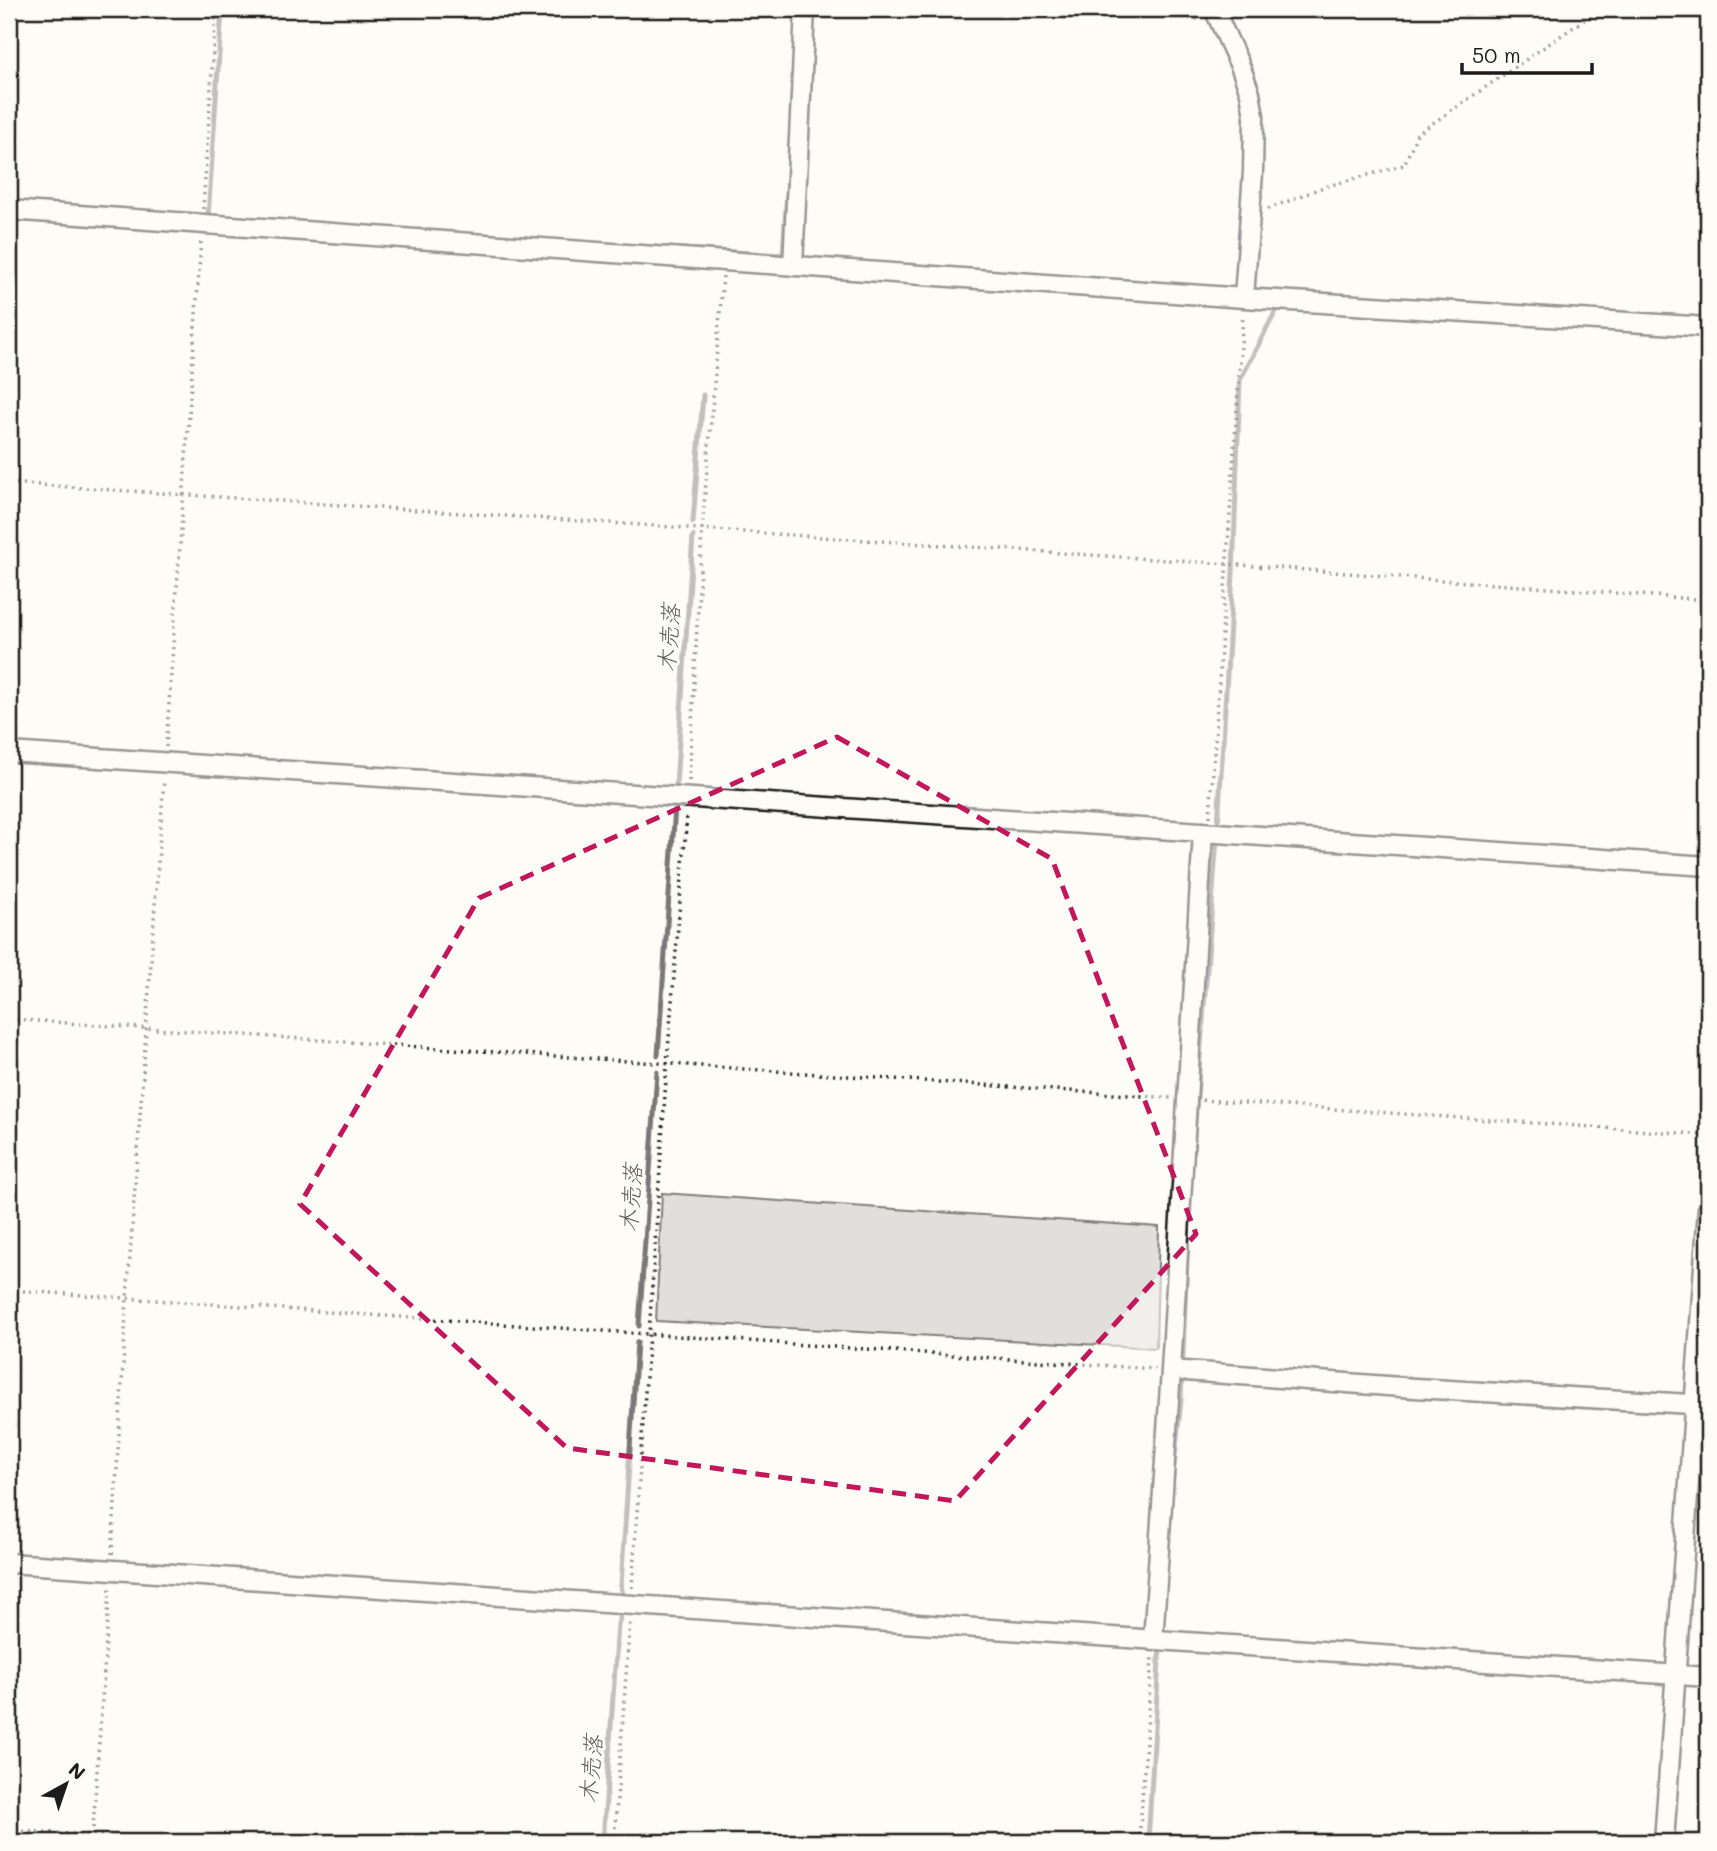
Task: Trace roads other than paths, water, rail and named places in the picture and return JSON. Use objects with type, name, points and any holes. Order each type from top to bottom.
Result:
[{"type":"street","points":[[793,266],[805,9]]},
{"type":"street","points":[[1217,15],[1250,93],[1254,116],[1244,298]]},
{"type":"street","points":[[9,210],[1244,298],[1708,327]]},
{"type":"street","points":[[9,752],[1708,866]]},
{"type":"street","points":[[1153,1641],[1206,833]]},
{"type":"street","points":[[1664,1842],[1675,1675],[1702,1405],[1708,1208]]},
{"type":"street","points":[[1171,1370],[1702,1405]]},
{"type":"street","points":[[9,1563],[1708,1677]]},
{"type":"waterway","points":[[202,216],[208,217],[222,9]]},
{"type":"waterway","points":[[617,245],[783,255],[792,110]]},
{"type":"waterway","points":[[1192,1162],[1218,825],[1233,573],[1240,380],[1279,305]]},
{"type":"waterway","name":"木売落","points":[[693,522],[703,395]]},
{"type":"waterway","name":"木売落","points":[[676,785],[693,536]]},
{"type":"waterway","name":"木売落","points":[[658,1055],[675,807]]},
{"type":"waterway","name":"木売落","points":[[639,1326],[657,1072]]},
{"type":"waterway","points":[[1172,1484],[1181,1400],[1189,1214]]},
{"type":"waterway","name":"木売落","points":[[623,1595],[621,1586],[637,1342]]},
{"type":"waterway","name":"木売落","points":[[603,1842],[618,1624],[621,1615]]},
{"type":"waterway","points":[[1148,1842],[1160,1644]]}]
